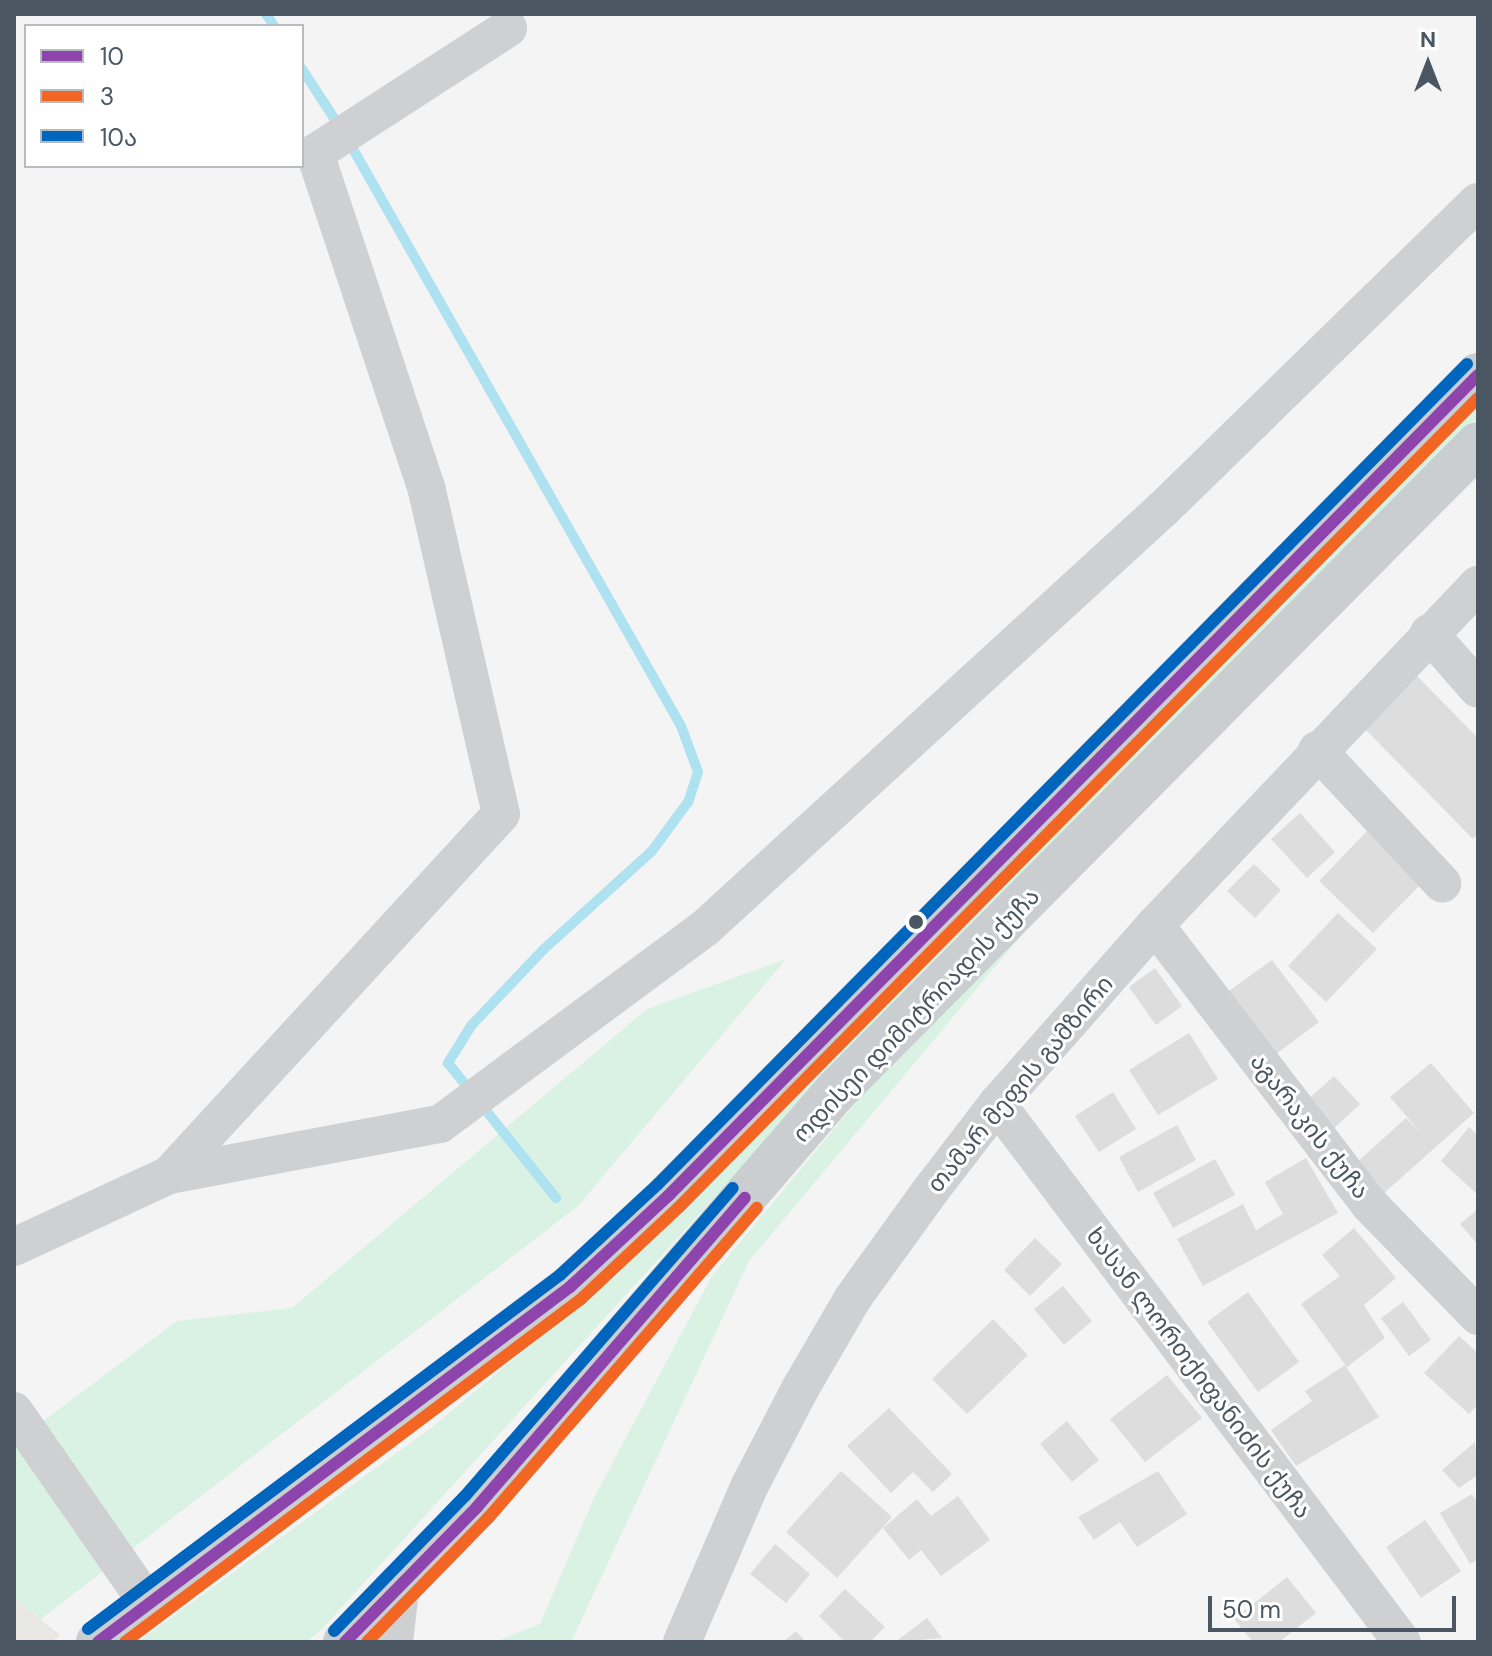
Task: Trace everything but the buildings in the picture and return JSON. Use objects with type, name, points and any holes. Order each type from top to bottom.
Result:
[{"type":"main road","name":"ოდისეი დიმიტრიადის ქუჩა","points":[[98,1642],[570,1287],[625,1236],[1478,375]]},
{"type":"main road","name":"ოდისეი დიმიტრიადის ქუჩა","points":[[345,1642],[400,1590],[634,1331],[835,1092],[1478,444]]},
{"type":"street","points":[[169,1175],[501,814],[427,490],[315,153],[508,28]]},
{"type":"street","points":[[14,1247],[169,1175],[440,1124],[692,938],[1164,508],[1478,202]]},
{"type":"street","name":"თამარ მეფის გამზირი","points":[[682,1642],[750,1485],[806,1378],[853,1298],[997,1104],[1155,925],[1317,750],[1478,585]]},
{"type":"street","points":[[1429,633],[1478,689]]},
{"type":"street","points":[[1317,750],[1442,883]]},
{"type":"street","name":"აგარაკის ქუჩა","points":[[1155,925],[1370,1205],[1478,1316]]},
{"type":"street","name":"ხასან ლორთქიფანიძის ქუჩა","points":[[997,1104],[1402,1642]]},
{"type":"street","points":[[14,1411],[148,1604]]},
{"type":"street","points":[[394,1642],[400,1590]]},
{"type":"shaded area","points":[[14,1598],[60,1635],[51,1642],[14,1642]]},
{"type":"green space","points":[[1478,401],[1478,417],[812,1090],[321,1630],[306,1642],[138,1642],[432,1427],[593,1294]]},
{"type":"green space","points":[[1478,460],[1478,477],[1055,895],[749,1261],[571,1642],[495,1642],[540,1624],[595,1496],[712,1276],[888,1064]]},
{"type":"green space","points":[[786,959],[578,1206],[41,1619],[14,1598],[14,1443],[177,1321],[292,1308],[647,1009]]},
{"type":"waterway","points":[[266,14],[273,24]]},
{"type":"waterway","points":[[304,72],[345,135],[681,726],[698,772],[688,802],[652,851],[543,950],[471,1026],[448,1063],[556,1198]]},
{"type":"transit line","name":"10ა","points":[[88,1629],[560,1275],[658,1184],[1467,364]]},
{"type":"transit line","name":"10","points":[[98,1642],[570,1287],[669,1195],[1478,375]]},
{"type":"transit line","name":"3","points":[[125,1642],[581,1299],[680,1206],[1478,398]]},
{"type":"transit line","name":"10ა","points":[[334,1631],[465,1496],[733,1188]]},
{"type":"transit line","name":"10","points":[[345,1642],[477,1507],[745,1198]]},
{"type":"transit line","name":"3","points":[[367,1642],[489,1517],[757,1208]]}]
